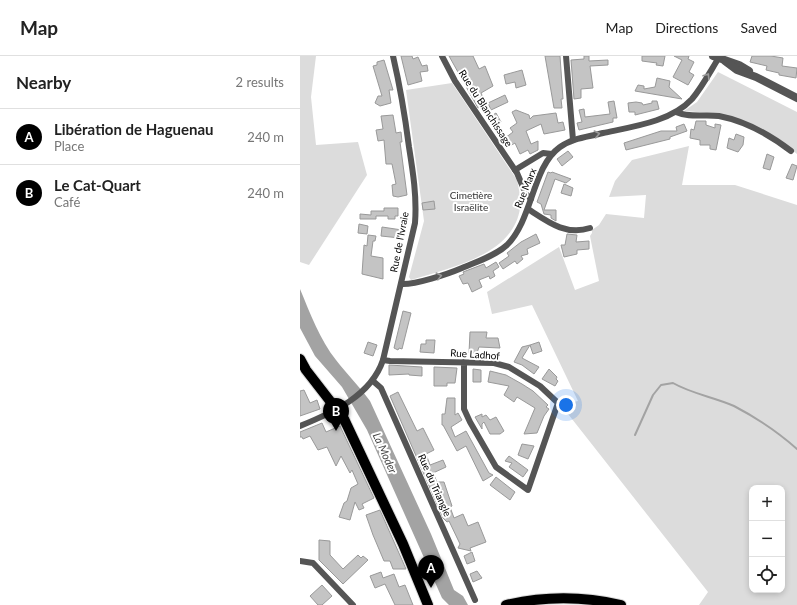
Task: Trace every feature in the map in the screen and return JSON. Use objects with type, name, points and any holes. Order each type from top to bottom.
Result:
[{"type":"main road","points":[[300,359],[306,370],[344,419],[403,544],[428,605]]},
{"type":"main road","points":[[506,605],[530,600],[563,598],[595,600],[621,605]]},
{"type":"street","name":"Rue de l'Ivraie","points":[[300,426],[337,410],[368,386],[379,373],[383,360],[415,223],[415,191],[401,90],[393,56]]},
{"type":"street","name":"Rue du Blanchissage","points":[[442,56],[456,81],[515,170],[526,194],[532,199]]},
{"type":"street","points":[[566,56],[573,140]]},
{"type":"street","name":"Rue Marx","points":[[401,284],[452,273],[498,252],[513,237],[528,209],[544,167],[552,154],[573,140],[665,117],[676,112],[691,99],[718,60]]},
{"type":"street","points":[[718,60],[797,98]]},
{"type":"street","points":[[676,112],[682,115],[718,116],[739,122],[767,134],[791,151]]},
{"type":"street","points":[[515,170],[543,153],[552,154]]},
{"type":"street","points":[[528,209],[556,227],[578,231],[590,228]]},
{"type":"street","name":"Rue Ladhof","points":[[383,360],[464,362],[494,363],[509,367],[540,386],[558,403],[528,490],[496,467],[470,422],[464,409],[464,362]]},
{"type":"street","name":"Rue du Triangle","points":[[373,381],[381,388],[475,600]]},
{"type":"street","points":[[300,561],[312,563],[353,605]]},
{"type":"green space","points":[[300,56],[316,56],[311,97],[316,145],[358,142],[367,175],[309,265],[300,262]]},
{"type":"green space","points":[[718,72],[797,112],[797,154],[782,142],[721,114],[684,111],[697,102]]},
{"type":"green space","name":"Cimetière Israëlite","points":[[452,83],[517,180],[520,208],[515,224],[506,237],[493,248],[478,257],[461,264],[411,280],[409,277],[424,221],[406,90]]},
{"type":"green space","points":[[689,146],[682,185],[735,185],[797,205],[797,605],[699,605],[708,592],[561,405],[578,401],[532,305],[492,314],[487,292],[559,247],[575,290],[599,281],[590,236],[592,230],[599,225],[606,214],[644,218],[646,195],[609,197],[615,181],[632,160]]},
{"type":"water","name":"La Moder","points":[[300,289],[316,326],[330,352],[370,401],[431,534],[454,590],[463,596],[468,605],[449,605],[442,598],[367,430],[342,387],[315,356],[300,328]]},
{"type":"building","points":[[401,56],[412,56],[413,59],[418,57],[422,66],[427,65],[428,71],[420,72],[422,81],[408,85]]},
{"type":"building","points":[[449,56],[473,56],[479,69],[485,66],[493,86],[481,93],[486,104],[478,108]]},
{"type":"building","points":[[545,56],[560,56],[563,99],[561,99],[562,108],[554,108]]},
{"type":"building","points":[[584,56],[589,56],[589,61],[608,60],[608,65],[590,66],[593,88],[581,89],[581,98],[574,99],[571,60],[584,59]]},
{"type":"building","points":[[642,56],[665,56],[663,66],[656,65],[657,63],[642,61]]},
{"type":"building","points":[[674,56],[689,56],[688,59],[694,62],[689,72],[694,75],[688,85],[673,77],[682,60]]},
{"type":"building","points":[[752,56],[771,56],[783,58],[782,66],[797,68],[796,78],[779,75],[779,73],[766,70],[767,66],[750,62]]},
{"type":"building","points":[[384,60],[393,90],[389,90],[391,103],[380,106],[375,103],[378,96],[382,96],[373,66],[377,65],[377,62]]},
{"type":"building","points":[[522,70],[526,85],[516,88],[515,82],[506,84],[504,75]]},
{"type":"building","points":[[657,78],[670,81],[669,87],[682,99],[635,91],[638,85],[644,86],[644,89],[655,87]]},
{"type":"building","points":[[505,95],[508,102],[491,110],[488,103]]},
{"type":"building","points":[[614,101],[617,118],[613,118],[613,122],[579,130],[577,123],[582,122],[579,110],[584,109],[585,117],[610,114],[608,102]]},
{"type":"building","points":[[652,101],[657,101],[659,109],[635,115],[635,112],[629,112],[628,103],[636,102],[642,103],[643,105],[652,103]]},
{"type":"building","points":[[516,110],[529,115],[530,119],[533,116],[556,113],[558,123],[563,122],[565,130],[544,134],[541,124],[526,131],[531,144],[538,141],[538,150],[530,154],[528,150],[520,154],[515,143],[510,146],[505,138],[513,132],[510,128],[517,123],[512,112]]},
{"type":"building","points":[[496,113],[501,122],[494,126],[488,118]]},
{"type":"building","points":[[393,115],[396,133],[401,132],[402,142],[400,142],[407,195],[398,197],[393,196],[392,185],[396,184],[392,164],[386,164],[384,140],[378,141],[376,130],[383,129],[381,116]]},
{"type":"building","points":[[696,121],[706,121],[706,125],[715,128],[715,124],[721,125],[716,150],[710,149],[710,145],[700,145],[700,140],[690,138],[691,129],[694,130]]},
{"type":"building","points":[[684,124],[687,131],[670,137],[670,139],[626,150],[624,143],[661,131],[677,131],[676,127]]},
{"type":"building","points":[[736,134],[744,137],[743,145],[738,152],[727,148],[729,138],[734,140]]},
{"type":"building","points":[[568,151],[573,157],[562,166],[557,159]]},
{"type":"building","points":[[767,154],[774,157],[770,170],[763,168]]},
{"type":"building","points":[[792,164],[797,166],[793,180],[786,178]]},
{"type":"building","points":[[548,172],[571,179],[566,183],[555,179],[544,210],[556,210],[556,221],[551,218],[551,215],[544,214],[541,204],[537,202]]},
{"type":"building","points":[[564,184],[573,188],[571,196],[561,193]]},
{"type":"building","points":[[434,201],[435,209],[423,210],[422,203]]},
{"type":"building","points":[[384,208],[398,208],[398,216],[395,216],[395,219],[388,219],[388,216],[376,216],[376,219],[360,219],[360,214],[371,215],[371,211],[384,211]]},
{"type":"building","points":[[359,224],[368,226],[367,234],[358,233]]},
{"type":"building","points":[[382,227],[402,230],[400,238],[381,236]]},
{"type":"building","points":[[536,234],[540,243],[527,249],[528,254],[521,256],[523,259],[517,264],[515,261],[503,269],[499,263],[509,256],[507,253],[521,242]]},
{"type":"building","points":[[567,234],[577,235],[576,242],[589,241],[589,249],[577,250],[577,254],[564,257],[561,245],[565,245]]},
{"type":"building","points":[[368,235],[376,236],[375,241],[373,241],[371,256],[383,258],[383,279],[362,274],[364,245],[367,246]]},
{"type":"building","points":[[496,262],[499,267],[493,271],[495,276],[490,279],[489,276],[479,280],[482,287],[472,292],[468,283],[463,284],[459,276],[464,274],[463,272],[484,264],[486,268]]},
{"type":"building","points":[[403,311],[411,313],[402,349],[399,348],[398,350],[394,348]]},
{"type":"building","points":[[470,332],[487,332],[486,338],[498,338],[500,348],[479,347],[477,353],[469,353]]},
{"type":"building","points":[[426,340],[435,340],[434,353],[420,352],[421,344],[426,344]]},
{"type":"building","points":[[368,342],[377,345],[373,356],[364,353]]},
{"type":"building","points":[[539,342],[542,351],[533,354],[530,345]]},
{"type":"building","points":[[530,345],[522,358],[539,367],[534,374],[522,365],[514,362],[522,347]]},
{"type":"building","points":[[389,365],[422,367],[422,376],[409,374],[389,375]]},
{"type":"building","points":[[434,367],[457,368],[455,383],[447,383],[447,386],[434,386]]},
{"type":"building","points":[[473,369],[481,370],[481,382],[473,382]]},
{"type":"building","points":[[549,369],[557,377],[556,379],[558,381],[555,386],[542,379]]},
{"type":"building","points":[[490,371],[506,375],[522,384],[533,391],[548,405],[546,407],[549,409],[544,416],[537,433],[524,434],[535,408],[517,397],[514,402],[504,395],[509,386],[488,382]]},
{"type":"building","points":[[304,390],[310,403],[317,400],[320,409],[300,416],[300,391]]},
{"type":"building","points":[[398,392],[417,431],[423,428],[434,450],[426,454],[430,465],[443,460],[446,467],[433,473],[437,482],[444,482],[452,506],[450,507],[454,518],[463,514],[468,526],[478,522],[486,542],[470,548],[471,551],[458,548],[460,544],[449,521],[447,522],[443,518],[390,396]]},
{"type":"building","points":[[447,398],[455,398],[455,415],[458,413],[462,420],[451,427],[455,437],[466,431],[489,473],[493,475],[483,481],[466,446],[457,451],[442,425],[442,414],[445,414]]},
{"type":"building","points":[[482,414],[482,417],[486,415],[490,420],[496,417],[504,431],[500,434],[490,434],[484,422],[482,424],[482,429],[475,417]]},
{"type":"building","points":[[322,423],[326,432],[340,426],[374,498],[362,504],[364,508],[359,510],[355,502],[350,520],[339,517],[344,503],[347,501],[351,488],[358,484],[352,470],[350,473],[341,456],[336,466],[327,447],[318,450],[310,436],[303,439],[300,437],[300,432]]},
{"type":"building","points":[[522,444],[534,446],[528,459],[518,455]]},
{"type":"building","points":[[509,456],[528,470],[523,477],[509,467],[512,463],[505,461]]},
{"type":"building","points":[[496,477],[515,492],[510,500],[490,485]]},
{"type":"building","points":[[380,510],[406,569],[393,569],[390,561],[384,561],[366,515]]},
{"type":"building","points":[[319,540],[330,541],[330,555],[343,569],[358,555],[361,558],[363,556],[368,560],[343,584],[319,560]]},
{"type":"building","points":[[472,552],[475,561],[467,564],[464,556]]},
{"type":"building","points":[[477,571],[482,578],[473,582],[470,574]]},
{"type":"building","points":[[381,572],[383,578],[394,574],[399,587],[405,585],[413,605],[395,605],[385,584],[375,588],[370,576]]},
{"type":"building","points":[[322,585],[332,596],[322,605],[318,605],[310,596]]},
{"type":"waterway","points":[[635,435],[653,395],[661,385],[673,383],[680,387],[734,406],[751,415],[797,449]]},
{"type":"place","name":"Le Cat-Quart","points":[[336,431]]},
{"type":"place","name":"Libération de Haguenau","points":[[431,588]]}]
